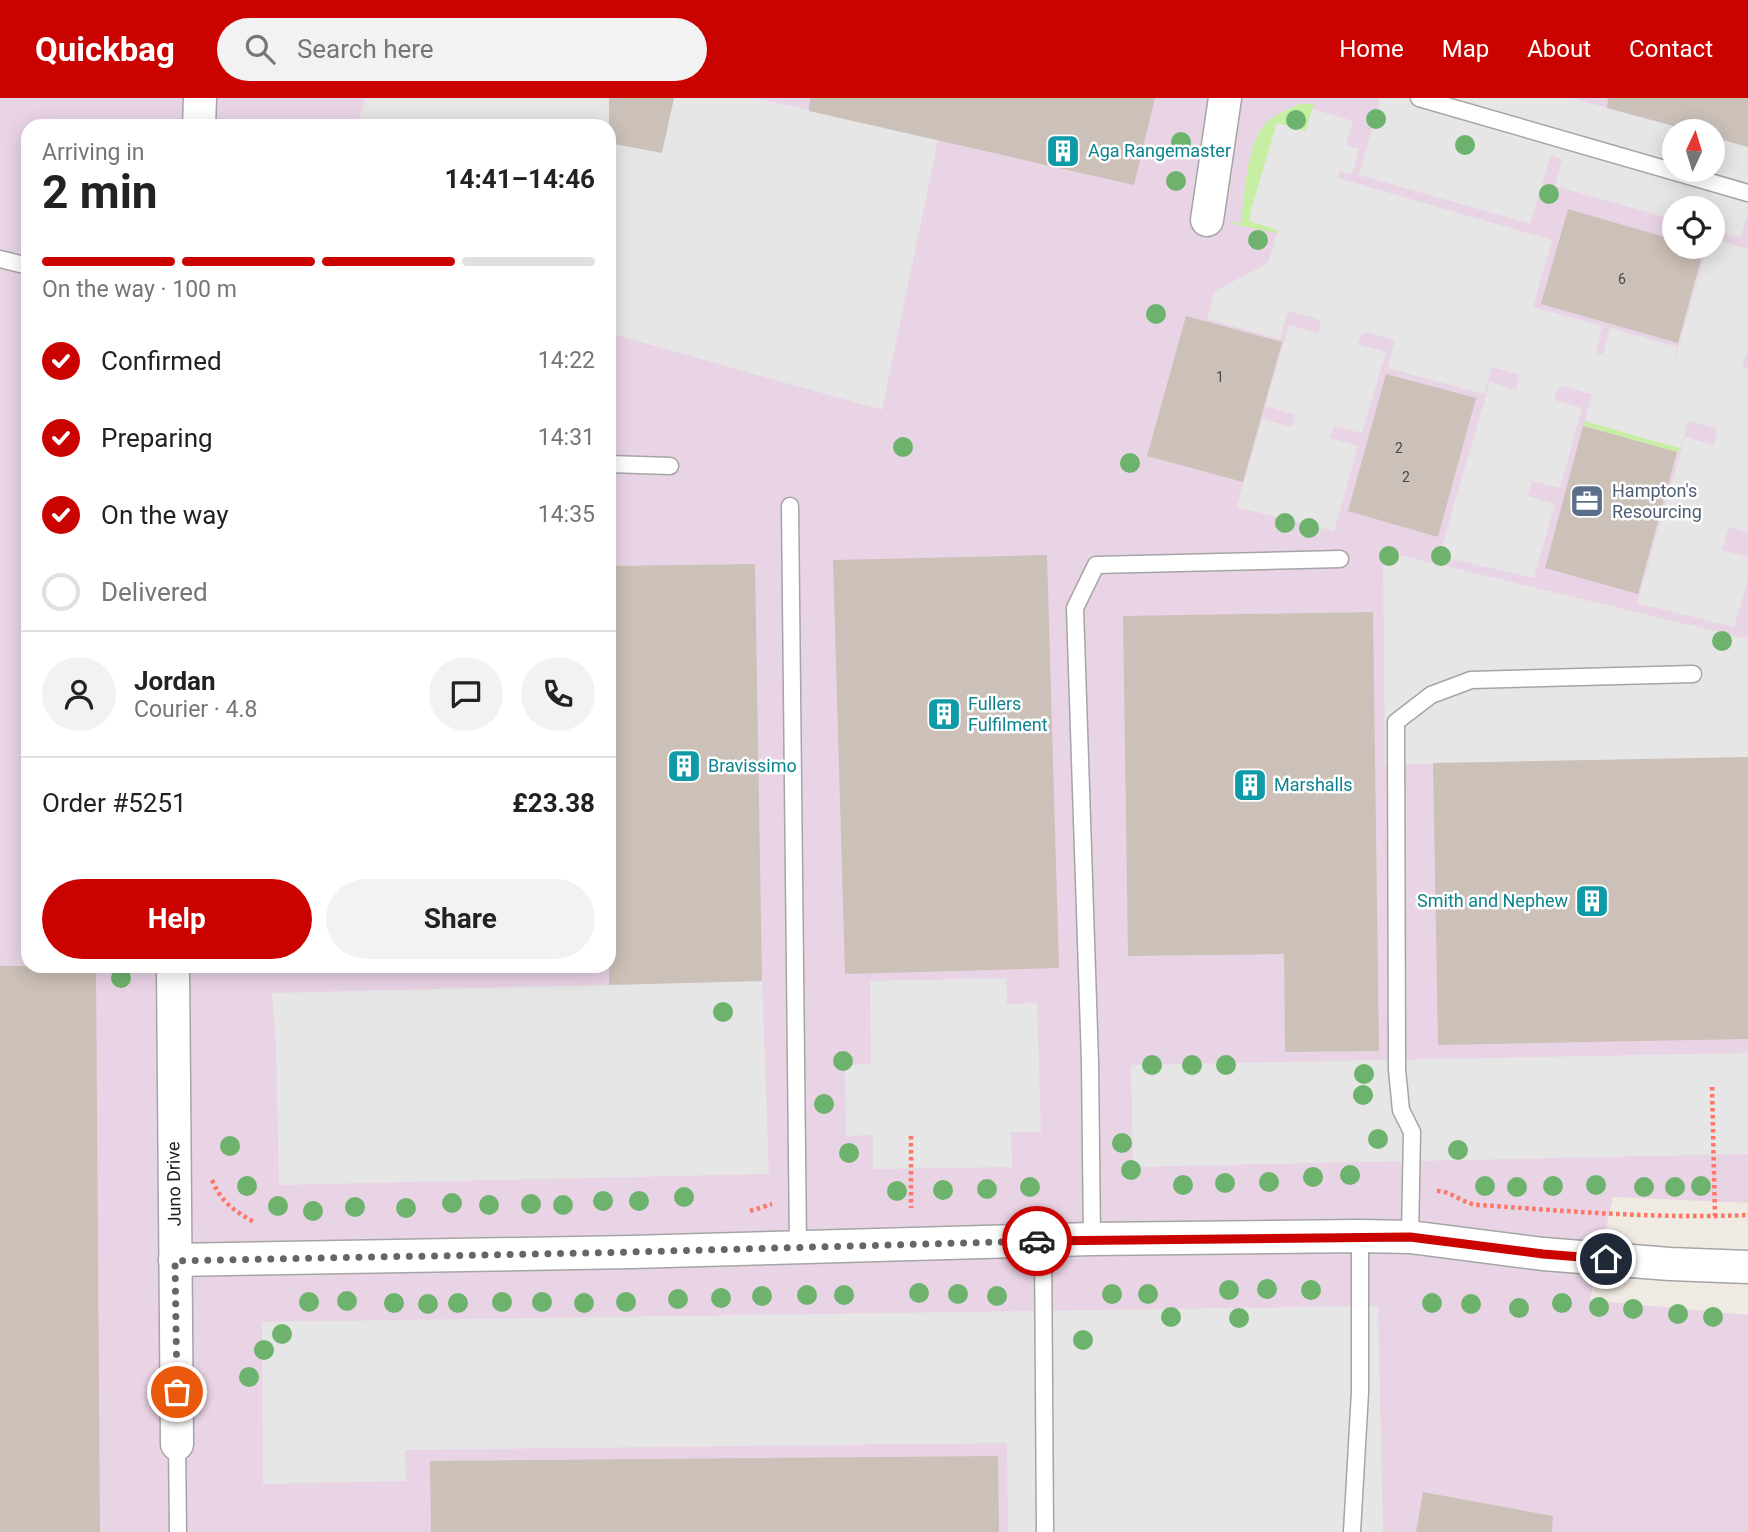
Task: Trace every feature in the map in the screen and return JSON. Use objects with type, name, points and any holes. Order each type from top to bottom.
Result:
[{"type":"street","points":[[199,119],[200,98]]},
{"type":"street","points":[[1208,220],[1225,98]]},
{"type":"street","name":"Juno Drive","points":[[173,973],[177,1444]]},
{"type":"street","points":[[175,1261],[1092,1239],[1360,1236],[1410,1237],[1543,1254],[1748,1267]]},
{"type":"lane","points":[[1419,98],[1748,193]]},
{"type":"lane","points":[[0,259],[21,264]]},
{"type":"lane","points":[[616,464],[670,466]]},
{"type":"lane","points":[[790,506],[798,1246]]},
{"type":"lane","points":[[1092,1239],[1089,1049],[1075,608],[1096,565],[1340,559]]},
{"type":"lane","points":[[1410,1237],[1412,1132],[1401,1110],[1398,1070],[1396,722],[1431,695],[1471,680],[1693,674]]},
{"type":"lane","points":[[1352,1532],[1360,1392],[1360,1236]]},
{"type":"lane","points":[[1043,1241],[1045,1532]]},
{"type":"lane","points":[[177,1444],[178,1532]]},
{"type":"path","points":[[1712,1087],[1715,1216]]},
{"type":"path","points":[[911,1136],[912,1213]]},
{"type":"path","points":[[209,1172],[219,1196],[234,1211],[256,1223]]},
{"type":"path","points":[[1446,1191],[1472,1204],[1617,1213],[1748,1216]]},
{"type":"shaded area","points":[[0,98],[1748,98],[1748,1203],[1613,1197],[1590,1300],[1748,1315],[1748,1532],[0,1532]]},
{"type":"shaded area","points":[[365,98],[755,98],[938,140],[882,410],[616,335],[616,119],[359,119]]},
{"type":"shaded area","points":[[1380,98],[1571,98],[1662,123],[1662,182],[1726,182],[1726,141],[1748,147],[1748,213],[1740,238],[1725,234],[1725,196],[1662,196],[1662,216],[1555,186],[1562,159],[1551,155],[1530,224],[1359,175],[1373,126],[1382,121],[1377,113]]},
{"type":"shaded area","points":[[1312,109],[1353,121],[1346,145],[1359,149],[1352,174],[1340,171],[1338,178],[1552,240],[1533,307],[1602,326],[1596,353],[1603,354],[1610,328],[1677,347],[1674,362],[1704,259],[1725,259],[1725,242],[1748,249],[1748,349],[1742,367],[1748,369],[1748,532],[1729,527],[1722,550],[1748,557],[1748,579],[1734,627],[1637,603],[1685,437],[1714,445],[1717,433],[1715,428],[1688,421],[1681,448],[1653,441],[1585,421],[1592,394],[1562,386],[1556,392],[1554,400],[1582,408],[1560,488],[1532,481],[1528,496],[1555,504],[1534,578],[1439,556],[1490,382],[1516,390],[1519,377],[1517,374],[1492,367],[1484,394],[1388,368],[1395,340],[1366,332],[1360,336],[1358,344],[1386,352],[1362,433],[1334,426],[1330,438],[1358,446],[1334,531],[1237,507],[1262,419],[1292,427],[1295,415],[1265,406],[1289,325],[1318,333],[1321,326],[1318,319],[1288,311],[1280,339],[1207,319],[1215,291],[1268,263],[1278,230],[1249,221],[1277,123],[1306,131]]},
{"type":"shaded area","points":[[1383,551],[1748,639],[1748,757],[1385,765]]},
{"type":"shaded area","points":[[1006,978],[1007,1004],[1037,1003],[1041,1132],[1011,1132],[1012,1167],[873,1169],[873,1135],[846,1136],[845,1065],[871,1064],[870,981]]},
{"type":"shaded area","points":[[762,981],[769,1174],[279,1185],[276,1044],[272,993]]},
{"type":"shaded area","points":[[1748,1053],[1748,1154],[1133,1167],[1131,1065]]},
{"type":"shaded area","points":[[1378,1306],[1383,1532],[1008,1532],[1007,1443],[405,1450],[406,1481],[263,1484],[262,1322]]},
{"type":"green space","points":[[1299,104],[1314,104],[1306,131],[1277,123],[1249,221],[1278,229],[1277,233],[1228,223],[1241,223],[1250,156],[1259,132],[1273,117]]},
{"type":"green space","points":[[1585,421],[1681,448],[1677,452],[1584,426]]},
{"type":"building","points":[[609,98],[674,98],[662,153],[616,144],[616,119],[609,119]]},
{"type":"building","name":"Aga Rangemaster","points":[[810,98],[1155,98],[1134,185],[809,111]]},
{"type":"building","points":[[1608,98],[1748,98],[1748,147],[1726,141],[1726,119],[1662,119],[1662,123],[1607,108]]},
{"type":"building","points":[[1568,209],[1662,236],[1662,259],[1701,259],[1678,343],[1541,304]]},
{"type":"building","points":[[1186,316],[1282,342],[1243,482],[1147,456]]},
{"type":"building","points":[[1386,374],[1476,398],[1438,537],[1348,511]]},
{"type":"building","points":[[1583,426],[1677,452],[1638,594],[1545,568]]},
{"type":"building","name":"Fullers Fulfilment","points":[[1047,555],[1059,968],[845,974],[833,560]]},
{"type":"building","name":"Bravissimo","points":[[755,564],[762,981],[609,985],[609,973],[616,973],[616,566]]},
{"type":"building","name":"Marshalls","points":[[1373,612],[1379,1051],[1285,1052],[1284,954],[1128,956],[1123,616]]},
{"type":"building","name":"Smith and Nephew","points":[[1748,757],[1748,1039],[1438,1045],[1433,763]]},
{"type":"building","points":[[0,966],[21,966],[21,973],[96,973],[100,1532],[0,1532]]},
{"type":"building","points":[[998,1456],[999,1532],[431,1532],[430,1461]]},
{"type":"building","points":[[1423,1492],[1553,1516],[1552,1532],[1416,1532]]},
{"type":"way so far","points":[[177,1392],[175,1261],[1037,1241]]},
{"type":"place","name":"Aga Rangemaster","points":[[1063,151]]},
{"type":"place","name":"Hampton's Resourcing","points":[[1587,501]]},
{"type":"place","name":"Fullers Fulfilment","points":[[944,714]]},
{"type":"place","name":"Bravissimo","points":[[684,766]]},
{"type":"place","name":"Marshalls","points":[[1250,785]]},
{"type":"place","name":"Smith and Nephew","points":[[1592,901]]},
{"type":"route","points":[[1037,1241],[1410,1237],[1606,1259]]}]
